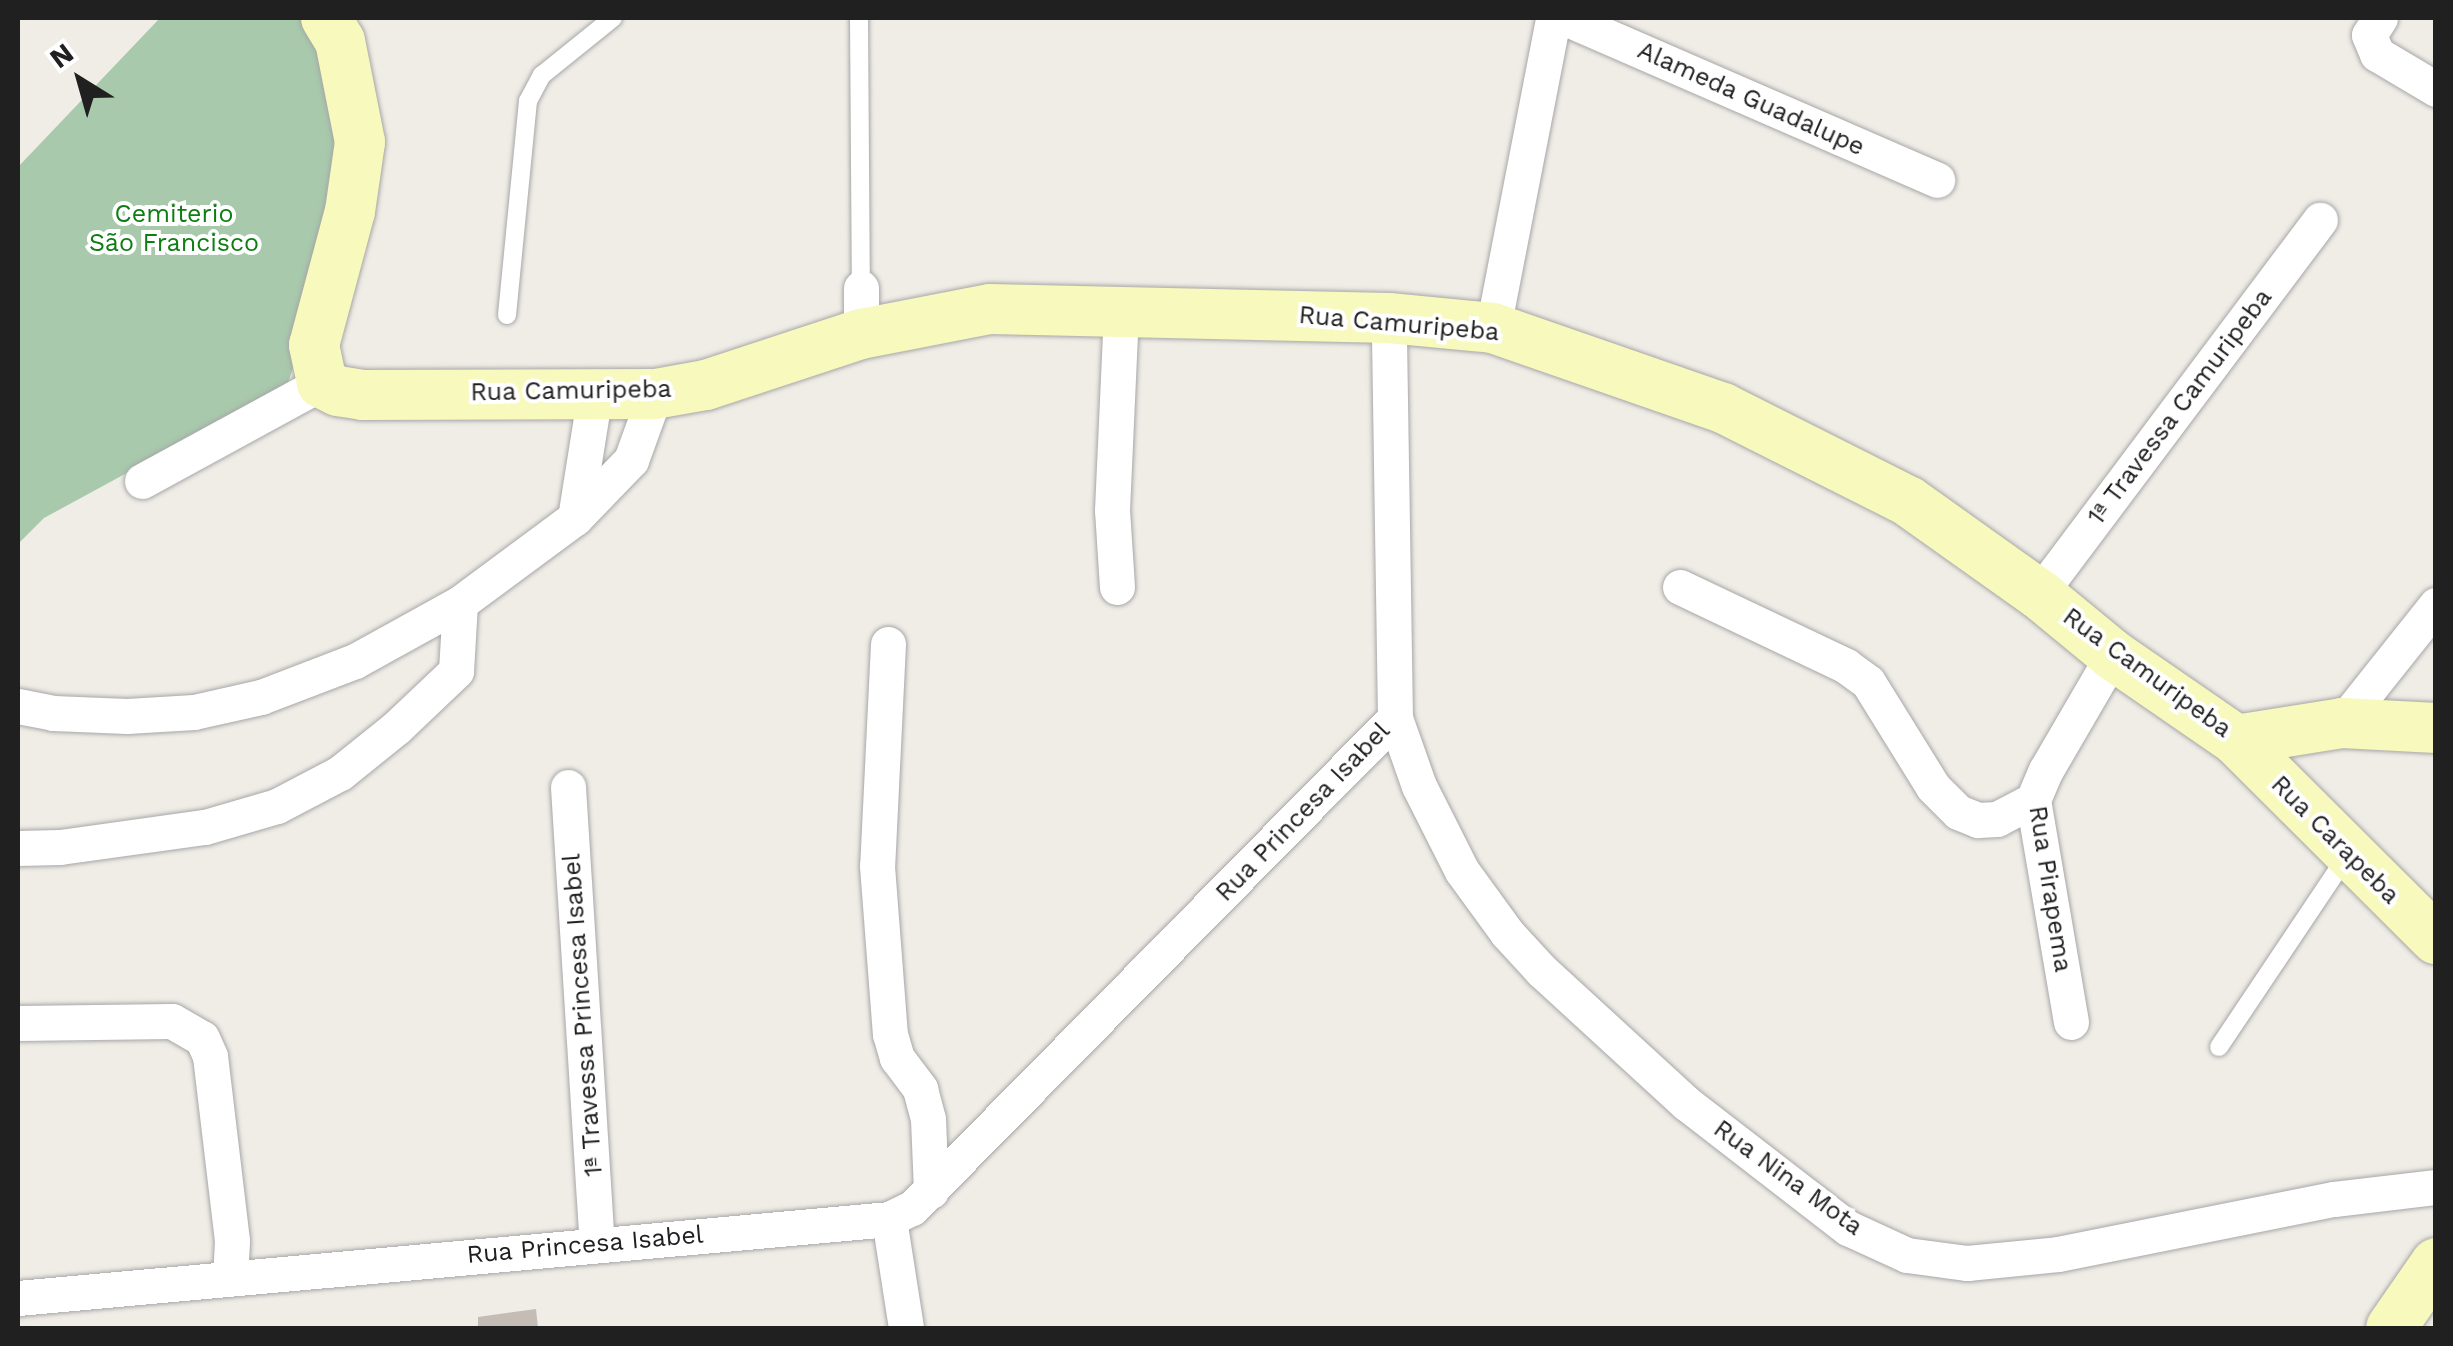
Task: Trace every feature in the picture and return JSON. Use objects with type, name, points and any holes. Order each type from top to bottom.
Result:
[{"type":"main road","points":[[322,382],[314,345],[350,211],[360,142],[340,41],[326,18]]},
{"type":"main road","name":"Rua Camuripeba","points":[[322,382],[338,392],[363,395],[655,394],[706,385],[861,311],[1120,309],[1389,318],[1494,328],[1724,408],[1908,501],[2039,594],[2113,655],[2236,740],[2342,724],[2436,728]]},
{"type":"main road","name":"Rua Carapeba","points":[[2236,740],[2436,939]]},
{"type":"main road","points":[[2391,1328],[2436,1263]]},
{"type":"street","points":[[1494,328],[1553,18]]},
{"type":"street","name":"Alameda Guadalupe","points":[[1565,18],[1937,180]]},
{"type":"street","points":[[2380,18],[2369,36],[2377,54],[2435,89]]},
{"type":"street","name":"1ª Travessa Camuripeba","points":[[2039,594],[2320,220]]},
{"type":"street","points":[[1117,588],[1112,510],[1120,309]]},
{"type":"street","name":"Rua Princesa Isabel","points":[[18,1298],[888,1219],[912,1208],[1395,718],[1389,318]]},
{"type":"street","points":[[142,481],[322,382]]},
{"type":"street","points":[[575,518],[595,393]]},
{"type":"street","points":[[18,706],[53,713],[127,716],[194,712],[261,698],[355,661],[460,604],[575,518],[630,460],[655,394]]},
{"type":"street","points":[[1680,587],[1846,666],[1868,682],[1933,787],[1958,812],[1978,820],[1997,819],[2033,800]]},
{"type":"street","points":[[18,848],[60,847],[205,827],[277,806],[340,773],[409,718],[456,671],[460,604]]},
{"type":"street","points":[[2342,724],[2436,604]]},
{"type":"street","points":[[888,644],[877,866],[888,1015],[897,1058],[920,1089],[928,1119],[931,1192]]},
{"type":"street","name":"Rua Pirapema","points":[[2071,1022],[2033,800],[2046,770],[2113,655]]},
{"type":"street","name":"Rua Nina Mota","points":[[1395,718],[1418,786],[1462,871],[1507,933],[1542,971],[1701,1114],[1848,1228],[1907,1255],[1967,1264],[2058,1254],[2334,1199],[2436,1187]]},
{"type":"street","name":"1ª Travessa Princesa Isabel","points":[[568,786],[597,1243]]},
{"type":"street","points":[[18,1023],[172,1021],[202,1038],[210,1056],[232,1241],[230,1276]]},
{"type":"street","points":[[888,1219],[906,1328]]},
{"type":"lane","points":[[507,315],[528,100],[542,76],[614,18]]},
{"type":"lane","points":[[859,18],[861,311]]},
{"type":"lane","points":[[2219,1047],[2348,854]]},
{"type":"green space","name":"Cemiterio São Francisco","points":[[160,18],[304,18],[342,95],[335,242],[287,386],[44,518],[18,544],[18,167]]},
{"type":"building","points":[[536,1309],[538,1328],[478,1328],[478,1317]]}]
